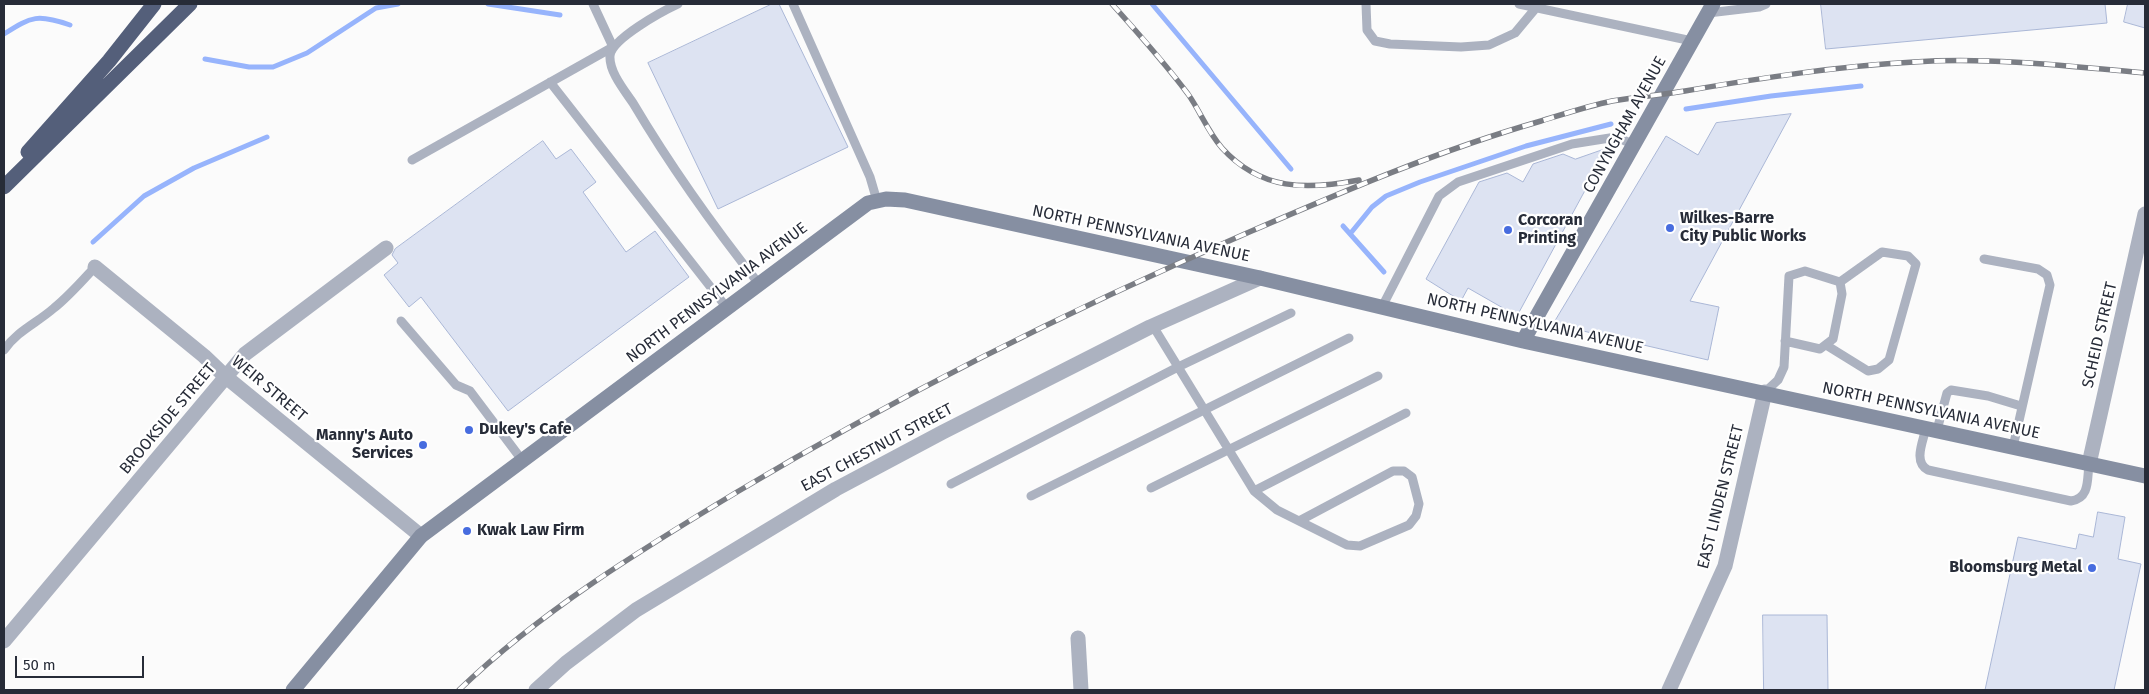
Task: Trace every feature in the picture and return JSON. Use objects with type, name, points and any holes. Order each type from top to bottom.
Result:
[{"type":"highway","points":[[4,179],[109,61],[154,4]]},
{"type":"highway","points":[[4,187],[190,4]]},
{"type":"street","name":"CONYNGHAM AVENUE","points":[[1522,341],[1635,145],[1711,8]]},
{"type":"street","name":"NORTH PENNSYLVANIA AVENUE","points":[[293,690],[421,536],[868,203],[886,198],[905,200],[1260,278],[1522,341],[1765,392],[2145,476]]},
{"type":"street","name":"SCHEID STREET","points":[[2089,464],[2145,214]]},
{"type":"street","name":"BROOKSIDE STREET","points":[[4,641],[246,354],[386,248]]},
{"type":"street","name":"WEIR STREET","points":[[96,267],[204,356],[226,377],[421,536]]},
{"type":"street","name":"EAST CHESTNUT STREET","points":[[536,690],[566,663],[636,610],[836,489],[942,432],[1153,326],[1260,278]]},
{"type":"street","name":"EAST LINDEN STREET","points":[[1669,690],[1725,566],[1765,392]]},
{"type":"street","points":[[1078,638],[1081,690]]},
{"type":"lane","points":[[593,4],[612,48],[610,57],[615,73],[665,157],[712,225],[759,284]]},
{"type":"lane","points":[[412,160],[612,48],[654,16],[678,4]]},
{"type":"lane","points":[[794,4],[870,177],[877,200]]},
{"type":"lane","points":[[1366,4],[1367,30],[1375,41],[1390,44],[1435,46],[1489,45],[1515,33],[1535,9]]},
{"type":"lane","points":[[1519,4],[1535,9],[1692,41]]},
{"type":"lane","points":[[1711,8],[1759,7],[1766,4]]},
{"type":"lane","points":[[550,82],[727,308]]},
{"type":"lane","points":[[1382,307],[1439,196],[1458,182],[1572,144],[1616,137],[1635,145]]},
{"type":"lane","points":[[1826,345],[1868,371],[1878,369],[1890,360],[1916,264],[1908,256],[1882,252],[1840,282]]},
{"type":"lane","points":[[1984,259],[2038,269],[2048,276],[2050,285],[2013,447]]},
{"type":"lane","points":[[4,350],[10,341],[24,328],[54,309],[96,267]]},
{"type":"lane","points":[[1765,392],[1781,375],[1784,366],[1789,276],[1805,271],[1840,282]]},
{"type":"lane","points":[[1785,341],[1820,349],[1833,339],[1842,294],[1840,282]]},
{"type":"lane","points":[[951,484],[1178,367],[1291,313]]},
{"type":"lane","points":[[401,321],[456,385],[470,391],[522,460]]},
{"type":"lane","points":[[1153,326],[1254,491],[1277,510],[1299,521],[1347,545],[1360,546],[1409,525],[1416,516],[1419,504],[1412,477],[1404,471],[1393,471],[1299,521]]},
{"type":"lane","points":[[1031,496],[1349,338]]},
{"type":"lane","points":[[1150,488],[1378,376]]},
{"type":"lane","points":[[2021,406],[1988,396],[1951,390],[1947,394],[1931,429],[1919,461],[1922,467],[1928,470],[2071,501],[2080,499],[2084,495],[2089,464]]},
{"type":"lane","points":[[1254,491],[1406,413]]},
{"type":"building","points":[[772,4],[779,4],[848,147],[718,209],[648,63]]},
{"type":"building","points":[[1821,4],[2105,4],[2107,23],[1826,49]]},
{"type":"building","points":[[2128,4],[2145,4],[2145,28],[2124,22]]},
{"type":"building","name":"Wilkes-Barre City Public Works","points":[[1791,114],[1690,301],[1719,307],[1708,360],[1553,324],[1666,136],[1698,155],[1716,123]]},
{"type":"building","points":[[543,141],[556,159],[571,149],[596,182],[583,192],[626,252],[655,231],[689,277],[508,411],[421,297],[409,307],[384,275],[398,263],[392,255],[395,249]]},
{"type":"building","name":"Corcoran Printing","points":[[1608,148],[1517,316],[1468,288],[1461,301],[1426,279],[1479,182],[1507,173],[1523,182],[1533,164],[1563,154],[1575,159]]},
{"type":"building","points":[[2098,512],[2125,517],[2118,559],[2141,564],[2114,690],[1985,690],[2018,537],[2076,549],[2079,534],[2093,537]]},
{"type":"building","points":[[1763,615],[1827,615],[1828,690],[1764,690]]},
{"type":"waterway","points":[[205,59],[249,67],[273,67],[307,53],[376,8],[398,4]]},
{"type":"waterway","points":[[488,4],[560,15]]},
{"type":"waterway","points":[[1152,4],[1291,169]]},
{"type":"waterway","points":[[4,34],[29,20],[42,18],[70,25]]},
{"type":"waterway","points":[[1686,109],[1771,96],[1861,86]]},
{"type":"waterway","points":[[1350,234],[1372,207],[1386,196],[1420,182],[1526,146],[1611,124]]},
{"type":"waterway","points":[[93,242],[144,196],[194,168],[267,137]]},
{"type":"waterway","points":[[1343,226],[1384,272]]},
{"type":"railway","points":[[1112,4],[1179,82],[1217,142],[1237,162],[1253,173],[1269,180],[1286,184],[1303,186],[1359,180]]},
{"type":"railway","points":[[459,690],[523,634],[592,584],[737,492],[861,421],[988,354],[1117,292],[1283,217],[1429,158],[1503,132],[1612,101],[1828,70],[1914,62],[1972,61],[2030,63],[2145,73]]},
{"type":"place","name":"Wilkes-Barre City Public Works","points":[[1670,228]]},
{"type":"place","name":"Corcoran Printing","points":[[1508,230]]},
{"type":"place","name":"Dukey's Cafe","points":[[469,430]]},
{"type":"place","name":"Manny's Auto Services","points":[[423,445]]},
{"type":"place","name":"Kwak Law Firm","points":[[467,531]]},
{"type":"place","name":"Bloomsburg Metal","points":[[2092,568]]}]
